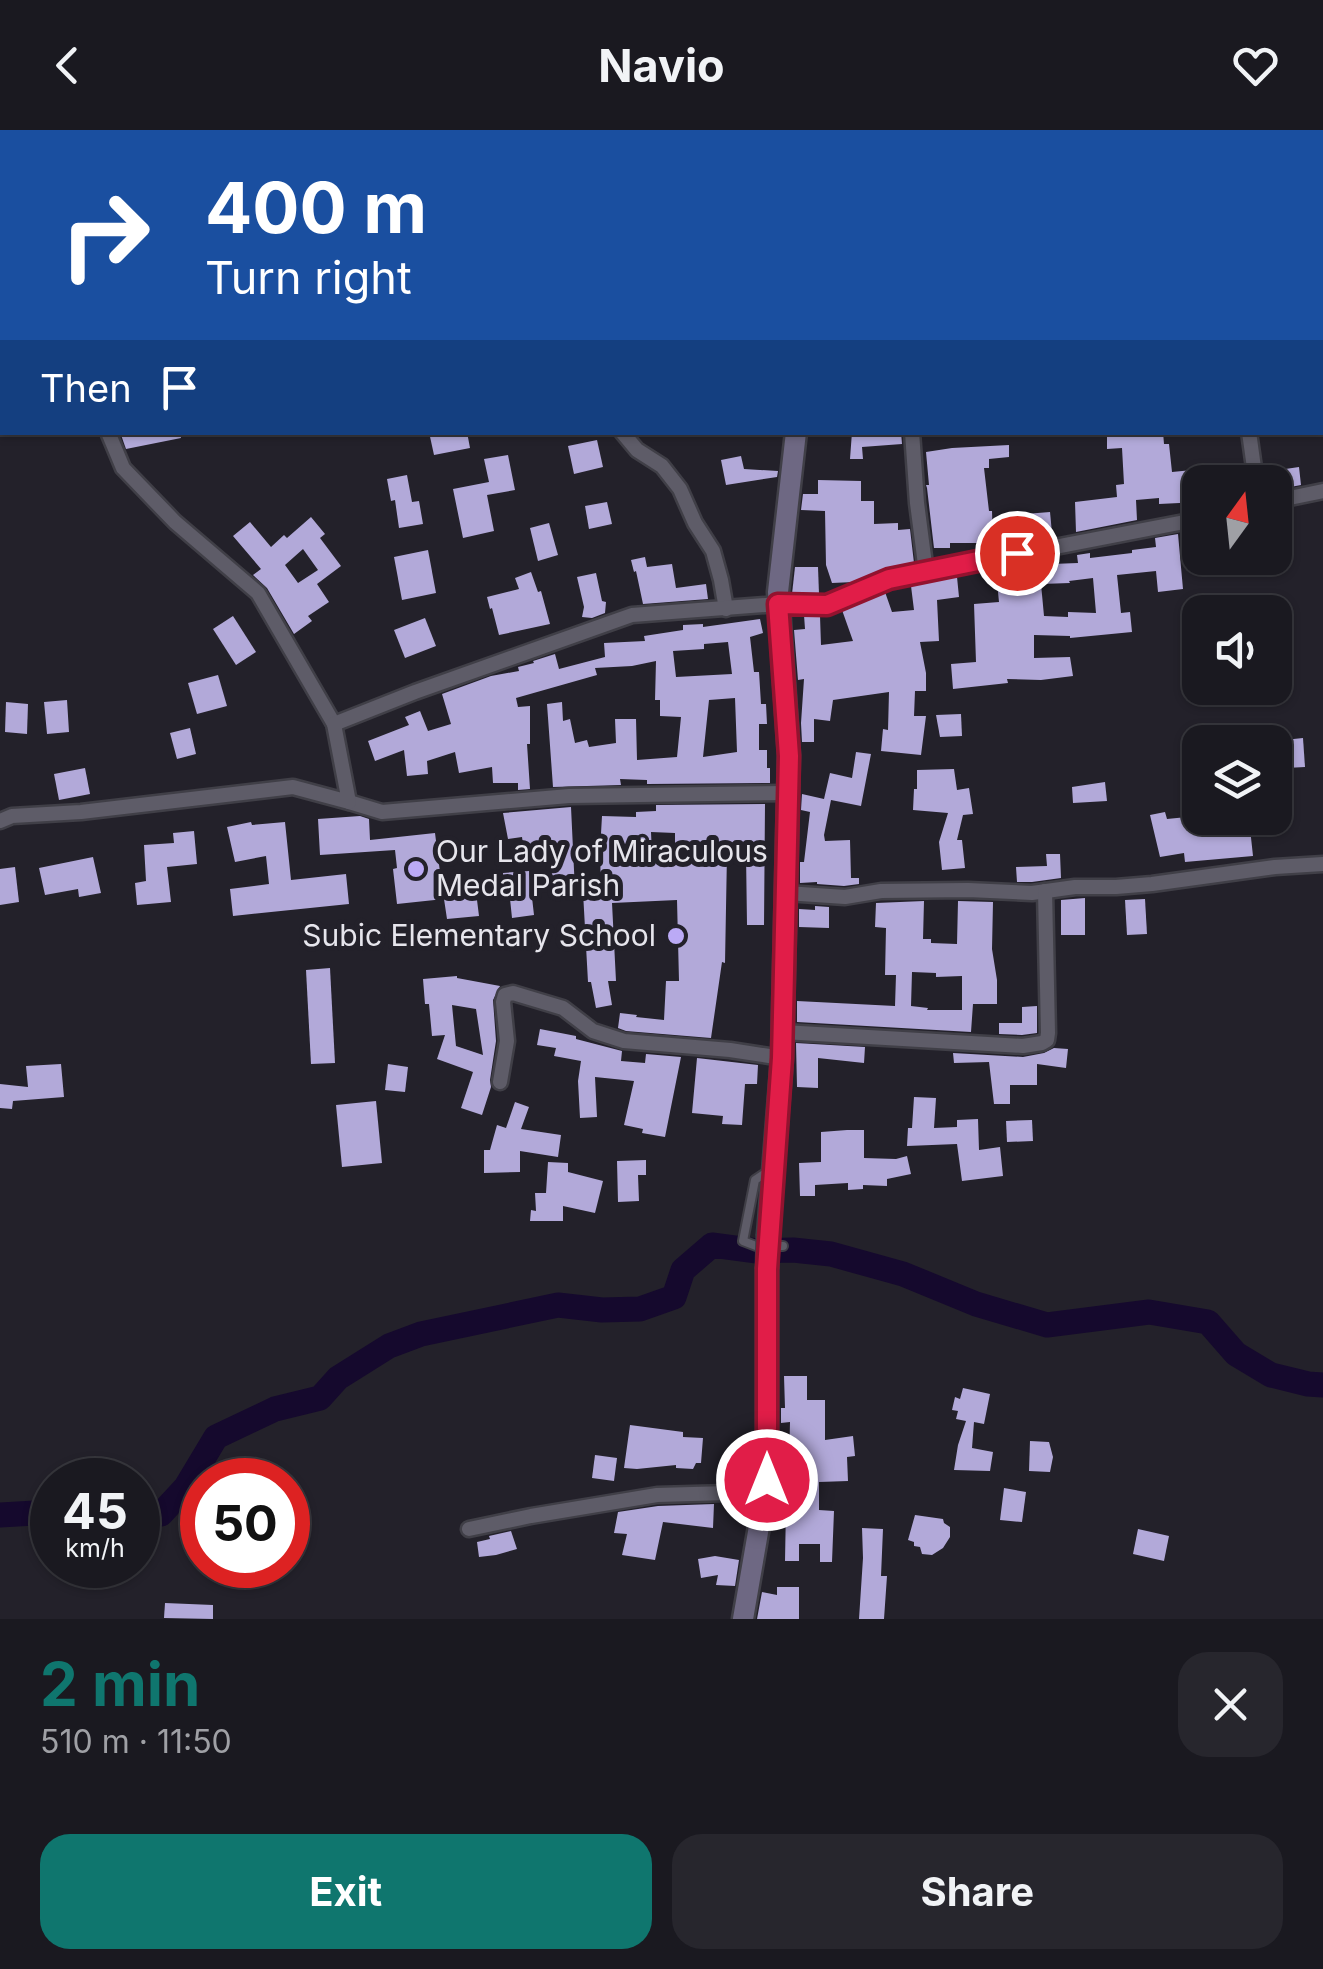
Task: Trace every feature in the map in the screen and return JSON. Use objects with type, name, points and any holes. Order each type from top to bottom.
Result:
[{"type":"main road","points":[[743,1619],[767,1480],[767,1269],[776,1240],[774,1168],[783,1032],[789,756],[778,592],[796,435]]},
{"type":"street","points":[[109,435],[123,468],[175,522],[258,593],[334,724],[349,802]]},
{"type":"street","points":[[624,435],[637,450],[662,466],[680,489],[712,551],[726,608]]},
{"type":"street","points":[[912,435],[916,503],[926,572]]},
{"type":"street","points":[[1249,435],[1254,465]]},
{"type":"street","points":[[1292,497],[1323,491]]},
{"type":"street","points":[[334,724],[632,615],[778,604],[827,605],[889,579],[1182,522]]},
{"type":"street","points":[[0,821],[12,816],[81,812],[293,787],[382,812],[569,796],[788,793]]},
{"type":"street","points":[[786,893],[845,897],[881,890],[1032,893],[1075,887],[1134,886],[1323,864]]},
{"type":"street","points":[[783,1032],[1023,1046],[1042,1043],[1048,1033],[1045,891]]},
{"type":"street","points":[[500,1082],[508,1041],[503,1002],[505,995],[513,993],[563,1008],[593,1031],[624,1041],[782,1058]]},
{"type":"street","points":[[469,1529],[656,1495],[765,1492]]},
{"type":"building","points":[[121,435],[180,435],[181,438],[126,449]]},
{"type":"building","points":[[430,435],[468,435],[470,448],[434,455]]},
{"type":"building","points":[[852,435],[901,435],[902,444],[862,447],[863,459],[850,459]]},
{"type":"building","points":[[1107,435],[1163,435],[1164,444],[1169,444],[1172,472],[1182,471],[1182,503],[1159,504],[1159,498],[1136,500],[1137,520],[1076,532],[1075,502],[1117,497],[1116,485],[1124,484],[1122,448],[1107,449]]},
{"type":"building","points":[[597,440],[603,467],[574,474],[568,446]]},
{"type":"building","points":[[1009,445],[1009,457],[989,459],[989,468],[984,468],[993,543],[950,543],[950,548],[934,548],[926,452]]},
{"type":"building","points":[[508,455],[515,490],[487,495],[494,531],[463,538],[453,489],[489,482],[484,459]]},
{"type":"building","points":[[741,456],[744,469],[778,471],[777,477],[726,485],[721,460]]},
{"type":"building","points":[[1299,467],[1301,485],[1292,487],[1292,468]]},
{"type":"building","points":[[407,475],[412,502],[419,501],[423,524],[399,528],[387,479]]},
{"type":"building","points":[[818,480],[861,481],[861,501],[874,501],[874,524],[898,523],[898,530],[910,529],[914,563],[854,582],[832,583],[826,565],[825,511],[801,510],[803,494],[818,494]]},
{"type":"building","points":[[607,502],[612,524],[589,529],[585,506]]},
{"type":"building","points":[[1050,512],[1052,533],[1015,537],[1013,515]]},
{"type":"building","points":[[311,517],[325,534],[320,538],[341,566],[317,584],[329,602],[308,616],[312,621],[294,634],[267,588],[253,575],[261,569],[233,536],[250,522],[271,547],[284,535],[287,538]],"holes":[[[303,549],[318,570],[298,583],[285,565]]]},
{"type":"building","points":[[549,523],[558,555],[538,561],[530,528]]},
{"type":"building","points":[[1178,534],[1183,589],[1158,592],[1156,571],[1117,575],[1121,613],[1130,612],[1132,632],[1070,638],[1034,635],[1034,658],[1070,657],[1073,676],[1007,679],[1008,683],[953,689],[951,664],[976,662],[974,604],[999,602],[996,572],[1052,562],[1078,563],[1077,555],[1090,553],[1090,558],[1132,553],[1156,547],[1155,538]],"holes":[[[1093,578],[1096,613],[1044,616],[1041,584]]]},
{"type":"building","points":[[428,550],[436,593],[402,600],[394,557]]},
{"type":"building","points":[[645,557],[647,567],[672,564],[676,588],[706,584],[708,599],[643,604],[631,560]]},
{"type":"building","points":[[795,567],[818,567],[819,594],[792,594]]},
{"type":"building","points":[[531,572],[550,624],[499,635],[487,597],[519,589],[515,578]]},
{"type":"building","points":[[596,573],[602,601],[606,602],[605,613],[582,617],[584,607],[577,577]]},
{"type":"building","points":[[957,577],[959,597],[937,600],[939,641],[920,642],[926,691],[915,691],[914,716],[926,716],[921,755],[881,751],[883,729],[888,730],[889,692],[833,700],[830,721],[814,719],[814,742],[802,742],[804,679],[798,680],[794,630],[805,629],[804,615],[820,616],[821,645],[853,641],[842,610],[885,592],[892,612],[914,610],[911,586]]},
{"type":"building","points":[[233,616],[256,652],[236,665],[213,629]]},
{"type":"building","points":[[425,618],[436,646],[405,658],[394,630]]},
{"type":"building","points":[[760,619],[763,633],[750,637],[754,672],[759,672],[761,704],[766,704],[767,724],[759,724],[759,750],[767,750],[770,783],[647,784],[647,780],[620,779],[621,785],[553,787],[547,704],[562,702],[563,721],[570,719],[575,743],[587,740],[589,747],[616,743],[615,719],[636,719],[637,760],[677,757],[681,717],[660,716],[660,700],[655,700],[656,661],[595,668],[597,675],[516,698],[518,707],[530,706],[530,789],[518,790],[518,783],[493,783],[492,767],[459,773],[455,752],[427,761],[428,774],[407,776],[404,750],[375,761],[368,741],[409,725],[405,717],[420,711],[428,731],[451,724],[442,694],[491,676],[519,671],[518,667],[555,654],[559,669],[605,657],[604,643],[645,641],[644,636],[683,630],[683,625],[703,627]],"holes":[[[728,642],[732,674],[676,677],[673,651],[704,649],[704,644]],[[735,698],[737,752],[703,757],[709,700]]]},
{"type":"building","points":[[218,675],[227,706],[197,714],[188,683]]},
{"type":"building","points":[[67,700],[69,732],[47,734],[44,702]]},
{"type":"building","points":[[6,702],[28,704],[27,734],[5,732]]},
{"type":"building","points":[[961,714],[962,736],[940,737],[936,715]]},
{"type":"building","points":[[190,728],[196,754],[177,759],[170,733]]},
{"type":"building","points":[[1303,738],[1305,767],[1292,768],[1292,739]]},
{"type":"building","points":[[856,752],[871,754],[861,806],[831,800],[824,835],[825,841],[850,840],[851,878],[859,878],[859,884],[800,883],[810,812],[801,810],[802,794],[824,799],[830,773],[852,778]]},
{"type":"building","points":[[85,768],[90,794],[59,800],[54,774]]},
{"type":"building","points":[[954,769],[957,790],[969,788],[973,814],[963,815],[957,840],[962,840],[965,868],[942,870],[939,842],[948,813],[913,810],[914,789],[917,770]]},
{"type":"building","points":[[1105,782],[1107,801],[1073,803],[1072,787]]},
{"type":"building","points":[[765,804],[764,925],[747,925],[746,853],[727,853],[725,963],[722,962],[711,1038],[618,1028],[620,1013],[664,1020],[666,981],[679,981],[677,900],[612,903],[616,981],[608,981],[612,1005],[596,1008],[588,982],[583,892],[601,891],[602,816],[636,817],[636,812],[656,811],[656,805]],"holes":[[[651,832],[675,833],[675,855],[652,854]]]},
{"type":"building","points":[[571,807],[575,891],[553,893],[551,862],[526,865],[522,837],[508,839],[503,813]]},
{"type":"building","points":[[1165,812],[1167,819],[1182,818],[1182,835],[1251,835],[1253,856],[1185,862],[1184,853],[1160,857],[1150,815]]},
{"type":"building","points":[[318,819],[369,819],[370,840],[435,833],[441,880],[474,876],[479,916],[447,919],[444,899],[397,904],[395,850],[320,855]]},
{"type":"building","points":[[285,822],[291,880],[346,874],[349,904],[233,916],[230,889],[269,884],[266,856],[235,862],[227,827]]},
{"type":"building","points":[[194,831],[197,864],[167,867],[171,902],[137,905],[135,883],[146,881],[144,845],[174,843],[173,833]]},
{"type":"building","points":[[1046,854],[1060,854],[1061,878],[1017,882],[1016,867],[1047,866]]},
{"type":"building","points":[[93,857],[101,893],[79,897],[78,889],[45,895],[39,868]]},
{"type":"building","points":[[15,867],[19,902],[0,905],[0,869]]},
{"type":"building","points":[[529,871],[534,915],[512,918],[503,873]]},
{"type":"building","points":[[1085,898],[1085,935],[1061,935],[1061,900]]},
{"type":"building","points":[[1145,899],[1147,934],[1127,935],[1125,900]]},
{"type":"building","points":[[924,901],[923,939],[957,944],[958,901],[993,902],[997,1004],[973,1004],[971,1032],[797,1022],[797,1001],[895,1006],[896,975],[885,975],[886,928],[875,927],[876,903]],"holes":[[[912,972],[936,973],[936,977],[962,976],[962,1010],[911,1006]]]},
{"type":"building","points":[[815,906],[829,907],[829,928],[799,927],[799,909],[815,910]]},
{"type":"building","points":[[330,968],[335,1063],[311,1064],[306,970]]},
{"type":"building","points":[[457,976],[500,986],[493,1000],[496,1041],[491,1087],[482,1115],[461,1108],[473,1072],[437,1059],[445,1035],[432,1036],[423,979]],"holes":[[[452,1005],[476,1009],[483,1055],[456,1046]]]},
{"type":"building","points":[[1037,1006],[1037,1033],[999,1034],[999,1023],[1022,1023],[1022,1007]]},
{"type":"building","points":[[540,1029],[622,1051],[621,1061],[645,1063],[646,1054],[681,1057],[665,1137],[624,1125],[634,1081],[595,1077],[597,1117],[580,1118],[581,1061],[554,1056],[556,1048],[537,1045]]},
{"type":"building","points":[[796,1043],[865,1047],[864,1063],[818,1058],[818,1088],[797,1087]]},
{"type":"building","points":[[1054,1048],[1068,1049],[1066,1068],[1037,1064],[1037,1085],[1010,1085],[1010,1104],[994,1104],[989,1062],[954,1063],[953,1053],[1023,1057]]},
{"type":"building","points":[[697,1058],[758,1065],[757,1084],[745,1084],[742,1125],[722,1124],[723,1116],[692,1113]]},
{"type":"building","points":[[61,1064],[64,1097],[13,1101],[12,1109],[0,1108],[0,1084],[28,1087],[26,1066]]},
{"type":"building","points":[[388,1064],[408,1067],[405,1092],[385,1090]]},
{"type":"building","points":[[914,1097],[936,1098],[934,1128],[957,1127],[957,1120],[978,1119],[979,1150],[1000,1147],[1003,1176],[962,1181],[957,1144],[907,1146]]},
{"type":"building","points":[[376,1101],[382,1163],[342,1167],[336,1105]]},
{"type":"building","points":[[515,1102],[529,1107],[521,1129],[561,1135],[558,1157],[520,1151],[520,1172],[484,1173],[484,1150],[490,1150],[497,1125],[506,1128]]},
{"type":"building","points":[[1032,1120],[1033,1141],[1007,1142],[1006,1121]]},
{"type":"building","points":[[864,1130],[864,1158],[907,1156],[911,1174],[887,1179],[887,1186],[863,1185],[863,1189],[848,1190],[848,1183],[815,1185],[815,1196],[800,1196],[799,1163],[821,1162],[821,1132]]},
{"type":"building","points":[[646,1160],[646,1175],[638,1175],[639,1201],[618,1202],[617,1161]]},
{"type":"building","points":[[548,1162],[568,1163],[568,1172],[603,1181],[595,1213],[563,1206],[563,1221],[530,1221],[531,1210],[536,1211],[535,1193],[546,1193]]},
{"type":"building","points":[[784,1376],[807,1376],[807,1400],[825,1400],[825,1440],[853,1436],[855,1456],[847,1457],[848,1481],[819,1482],[819,1510],[834,1511],[832,1562],[820,1562],[820,1544],[799,1544],[799,1561],[785,1561],[786,1506],[784,1490],[779,1490],[783,1463],[789,1463],[790,1422],[781,1423],[781,1408],[785,1408]]},
{"type":"building","points":[[963,1388],[990,1394],[984,1424],[974,1422],[972,1448],[993,1452],[990,1471],[954,1470],[966,1421],[956,1419],[958,1411],[952,1410],[955,1397],[960,1399]]},
{"type":"building","points":[[630,1425],[703,1438],[701,1463],[693,1469],[676,1465],[624,1468]]},
{"type":"building","points":[[1030,1441],[1049,1442],[1053,1457],[1050,1472],[1029,1471]]},
{"type":"building","points":[[595,1455],[617,1458],[614,1481],[592,1478]]},
{"type":"building","points":[[1004,1488],[1026,1492],[1022,1522],[1000,1520]]},
{"type":"building","points":[[714,1504],[713,1528],[663,1522],[655,1560],[622,1555],[627,1534],[614,1533],[618,1512]]},
{"type":"building","points":[[915,1515],[943,1519],[950,1527],[950,1537],[943,1548],[932,1555],[922,1554],[920,1547],[908,1540]]},
{"type":"building","points":[[862,1528],[883,1529],[881,1576],[887,1576],[884,1619],[859,1619]]},
{"type":"building","points":[[1138,1529],[1169,1536],[1164,1561],[1133,1554]]},
{"type":"building","points":[[511,1531],[517,1549],[479,1557],[477,1542]]},
{"type":"building","points":[[715,1556],[739,1560],[735,1586],[716,1585],[718,1575],[701,1578],[698,1559]]},
{"type":"building","points":[[777,1587],[799,1587],[799,1619],[757,1619],[762,1592],[777,1595]]},
{"type":"building","points":[[165,1603],[213,1605],[213,1619],[164,1618]]},
{"type":"waterway","points":[[160,1514],[186,1487],[216,1437],[275,1409],[320,1398],[338,1378],[389,1346],[421,1334],[558,1305],[640,1309],[674,1297],[683,1270],[712,1245],[831,1254],[903,1274],[976,1304],[1047,1325],[1149,1312],[1208,1322],[1236,1354],[1271,1375],[1323,1385]]},
{"type":"waterway","points":[[0,1515],[30,1513]]},
{"type":"place","name":"Our Lady of Miraculous Medal Parish","points":[[416,869]]},
{"type":"place","name":"Subic Elementary School","points":[[676,936]]},
{"type":"route","points":[[767,1480],[768,1234],[782,1058],[789,756],[778,604],[827,605],[889,579],[1017,553]]}]
